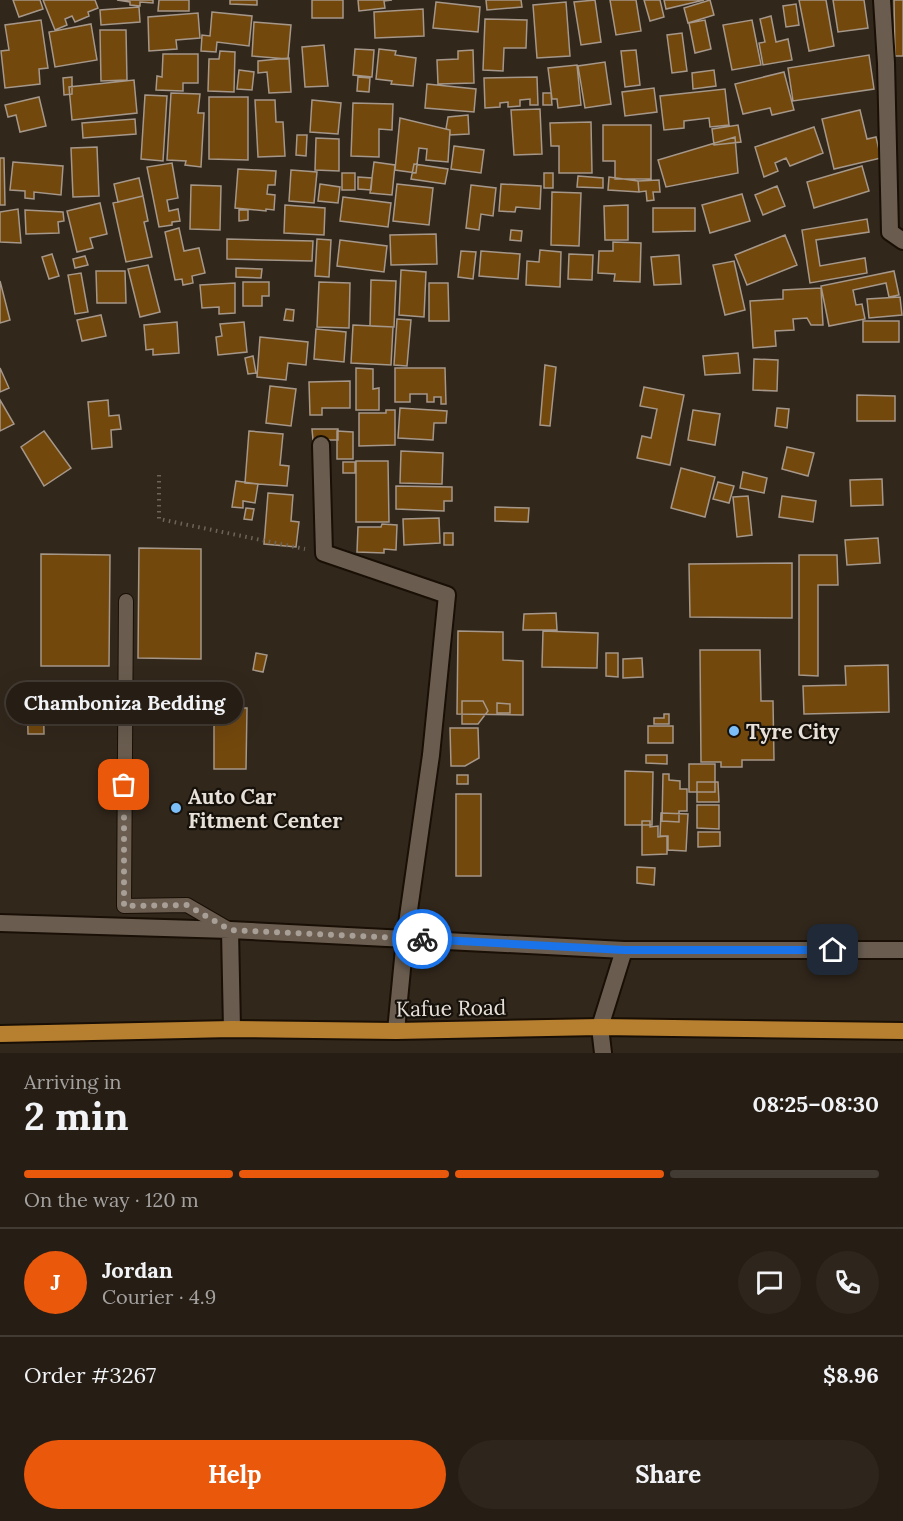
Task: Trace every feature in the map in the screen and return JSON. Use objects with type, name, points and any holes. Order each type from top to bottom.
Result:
[{"type":"main road","name":"Kafue Road","points":[[0,1034],[232,1029],[396,1031],[600,1027],[903,1031]]},
{"type":"street","points":[[882,0],[886,63],[890,232],[903,242]]},
{"type":"street","points":[[321,446],[324,553],[447,596],[430,755],[405,938],[396,1031]]},
{"type":"street","points":[[0,923],[230,930],[624,950],[903,950]]},
{"type":"street","points":[[230,930],[232,1029]]},
{"type":"street","points":[[603,1053],[600,1027],[624,950]]},
{"type":"lane","points":[[126,601],[124,906],[187,905],[230,930]]},
{"type":"path","points":[[159,475],[159,519],[324,553]]},
{"type":"building","points":[[13,0],[40,0],[43,9],[19,17]]},
{"type":"building","points":[[43,0],[95,0],[98,8],[88,12],[89,16],[75,22],[72,16],[65,19],[67,25],[55,30]]},
{"type":"building","points":[[117,0],[153,0],[153,3],[140,2],[140,6]]},
{"type":"building","points":[[159,0],[189,0],[189,11],[158,11]]},
{"type":"building","points":[[230,0],[257,0],[257,5],[230,4]]},
{"type":"building","points":[[312,0],[343,0],[343,18],[312,18]]},
{"type":"building","points":[[358,0],[392,0],[384,1],[385,8],[359,11]]},
{"type":"building","points":[[486,0],[521,0],[522,7],[487,10]]},
{"type":"building","points":[[595,0],[601,42],[581,45],[574,2]]},
{"type":"building","points":[[610,0],[636,0],[641,31],[616,35]]},
{"type":"building","points":[[644,0],[660,0],[664,17],[650,21]]},
{"type":"building","points":[[664,0],[704,0],[666,9]]},
{"type":"building","points":[[710,0],[714,15],[688,23],[684,8]]},
{"type":"building","points":[[799,0],[826,0],[834,46],[809,51]]},
{"type":"building","points":[[833,0],[864,0],[868,28],[838,32]]},
{"type":"building","points":[[894,0],[903,0],[903,56],[895,56]]},
{"type":"building","points":[[436,2],[480,7],[478,32],[433,28]]},
{"type":"building","points":[[566,2],[570,56],[537,58],[533,5]]},
{"type":"building","points":[[796,4],[799,25],[786,27],[783,6]]},
{"type":"building","points":[[139,7],[140,22],[101,25],[100,10]]},
{"type":"building","points":[[423,9],[424,36],[375,38],[374,12]]},
{"type":"building","points":[[212,12],[252,16],[249,46],[217,42],[216,52],[201,51],[202,35],[210,36]]},
{"type":"building","points":[[198,13],[200,38],[176,40],[177,49],[149,51],[148,17]]},
{"type":"building","points":[[771,16],[776,42],[788,39],[792,60],[763,65],[759,43],[765,42],[760,19]]},
{"type":"building","points":[[485,19],[527,20],[526,48],[504,48],[503,71],[483,70]]},
{"type":"building","points":[[41,20],[48,68],[39,69],[40,84],[5,88],[1,51],[9,50],[5,25]]},
{"type":"building","points":[[705,20],[711,49],[695,53],[689,23]]},
{"type":"building","points":[[752,20],[761,65],[732,70],[723,25]]},
{"type":"building","points":[[254,22],[291,25],[288,59],[252,56]]},
{"type":"building","points":[[91,24],[97,60],[55,67],[49,32]]},
{"type":"building","points":[[100,30],[126,30],[127,80],[101,81]]},
{"type":"building","points":[[682,33],[687,71],[672,73],[667,35]]},
{"type":"building","points":[[324,45],[328,86],[305,87],[302,47]]},
{"type":"building","points":[[355,49],[374,50],[372,77],[353,75]]},
{"type":"building","points":[[379,49],[396,51],[395,55],[416,58],[413,86],[391,84],[392,81],[376,79]]},
{"type":"building","points":[[473,50],[474,83],[438,84],[437,60],[458,59],[458,51]]},
{"type":"building","points":[[636,50],[640,85],[625,87],[621,51]]},
{"type":"building","points":[[220,51],[235,52],[234,92],[208,91],[209,59],[219,59]]},
{"type":"building","points":[[163,54],[198,54],[198,83],[183,83],[183,91],[156,90],[157,76],[162,77]]},
{"type":"building","points":[[869,55],[874,89],[793,101],[788,68]]},
{"type":"building","points":[[289,58],[291,92],[269,93],[267,72],[258,73],[258,61]]},
{"type":"building","points":[[605,62],[611,104],[585,108],[578,66]]},
{"type":"building","points":[[577,65],[581,105],[558,108],[557,99],[552,99],[548,68]]},
{"type":"building","points":[[239,70],[254,72],[252,90],[237,89]]},
{"type":"building","points":[[714,70],[716,86],[693,89],[692,73]]},
{"type":"building","points":[[784,72],[794,110],[772,115],[770,108],[743,114],[735,84]]},
{"type":"building","points":[[72,77],[72,94],[64,95],[63,78]]},
{"type":"building","points":[[358,77],[370,78],[369,92],[357,91]]},
{"type":"building","points":[[537,77],[538,105],[530,105],[530,99],[520,100],[520,106],[508,107],[508,102],[500,103],[500,107],[485,108],[484,78]]},
{"type":"building","points":[[134,80],[137,113],[72,120],[69,87]]},
{"type":"building","points":[[427,84],[476,89],[474,112],[425,108]]},
{"type":"building","points":[[654,88],[657,112],[625,116],[622,92]]},
{"type":"building","points":[[725,89],[729,125],[710,127],[709,118],[684,121],[684,128],[664,130],[660,96]]},
{"type":"building","points":[[171,93],[200,94],[198,113],[204,113],[201,167],[185,165],[186,161],[167,160]]},
{"type":"building","points":[[543,93],[551,93],[552,105],[543,105]]},
{"type":"building","points":[[145,95],[167,96],[163,161],[141,159]]},
{"type":"building","points":[[39,97],[46,126],[20,132],[16,115],[8,117],[5,105]]},
{"type":"building","points":[[209,97],[248,97],[248,160],[209,159]]},
{"type":"building","points":[[255,100],[275,100],[276,122],[283,122],[285,156],[258,157]]},
{"type":"building","points":[[312,100],[341,103],[338,134],[310,132]]},
{"type":"building","points":[[353,103],[393,104],[392,130],[379,129],[379,157],[351,156]]},
{"type":"building","points":[[540,109],[542,154],[514,155],[511,110]]},
{"type":"building","points":[[860,110],[867,139],[876,137],[881,158],[834,169],[822,119]]},
{"type":"building","points":[[468,115],[469,134],[450,135],[450,130],[446,129],[448,117]]},
{"type":"building","points":[[400,118],[450,130],[448,162],[426,160],[427,149],[419,148],[416,173],[395,170]]},
{"type":"building","points":[[135,119],[136,134],[83,138],[82,123]]},
{"type":"building","points":[[591,122],[592,173],[559,173],[559,146],[551,146],[550,123]]},
{"type":"building","points":[[603,125],[651,125],[651,179],[615,179],[615,161],[603,161]]},
{"type":"building","points":[[738,125],[741,142],[714,145],[712,129]]},
{"type":"building","points":[[814,127],[823,153],[790,166],[786,158],[775,163],[778,171],[764,177],[755,147]]},
{"type":"building","points":[[297,135],[307,135],[306,156],[296,155]]},
{"type":"building","points":[[735,137],[738,173],[666,187],[658,160]]},
{"type":"building","points":[[316,138],[339,139],[339,171],[315,170]]},
{"type":"building","points":[[454,146],[484,150],[481,173],[451,169]]},
{"type":"building","points":[[97,147],[99,196],[73,197],[71,148]]},
{"type":"building","points":[[0,158],[4,158],[5,205],[0,205]]},
{"type":"building","points":[[13,162],[63,166],[61,195],[34,192],[34,199],[25,198],[25,191],[10,190]]},
{"type":"building","points":[[374,162],[395,165],[392,195],[370,193]]},
{"type":"building","points":[[172,163],[178,198],[167,200],[169,211],[178,209],[180,221],[159,227],[147,167]]},
{"type":"building","points":[[414,164],[448,169],[445,184],[411,179]]},
{"type":"building","points":[[862,166],[869,191],[814,208],[807,182]]},
{"type":"building","points":[[238,169],[276,171],[275,185],[268,185],[267,194],[275,195],[274,210],[235,208]]},
{"type":"building","points":[[291,170],[317,172],[314,203],[289,201]]},
{"type":"building","points":[[342,173],[355,173],[355,190],[342,190]]},
{"type":"building","points":[[544,173],[553,173],[553,188],[544,188]]},
{"type":"building","points":[[578,176],[603,178],[603,188],[577,187]]},
{"type":"building","points":[[358,177],[372,178],[371,190],[358,189]]},
{"type":"building","points":[[609,177],[638,181],[639,192],[608,190]]},
{"type":"building","points":[[139,178],[143,196],[118,202],[114,184]]},
{"type":"building","points":[[659,180],[660,192],[653,192],[654,200],[647,201],[646,191],[639,192],[638,181]]},
{"type":"building","points":[[320,184],[340,187],[338,203],[318,201]]},
{"type":"building","points":[[397,184],[433,188],[429,225],[393,221]]},
{"type":"building","points":[[501,184],[541,186],[540,209],[516,207],[515,212],[499,211]]},
{"type":"building","points":[[191,185],[221,186],[220,230],[190,229]]},
{"type":"building","points":[[471,185],[496,188],[493,216],[481,214],[479,230],[466,228]]},
{"type":"building","points":[[777,186],[785,206],[763,215],[755,195]]},
{"type":"building","points":[[552,192],[581,193],[579,246],[551,245]]},
{"type":"building","points":[[742,194],[750,221],[710,233],[702,205]]},
{"type":"building","points":[[143,196],[148,221],[144,222],[152,257],[126,262],[113,203]]},
{"type":"building","points":[[343,197],[391,203],[388,227],[340,221]]},
{"type":"building","points":[[100,203],[107,234],[90,238],[93,248],[77,252],[67,211]]},
{"type":"building","points":[[285,205],[325,208],[324,235],[284,233]]},
{"type":"building","points":[[628,205],[628,240],[605,240],[604,206]]},
{"type":"building","points":[[653,208],[695,208],[695,231],[653,232]]},
{"type":"building","points":[[18,209],[21,243],[0,242],[0,212]]},
{"type":"building","points":[[25,210],[63,212],[64,221],[58,222],[59,233],[26,234]]},
{"type":"building","points":[[239,210],[248,210],[248,220],[239,221]]},
{"type":"building","points":[[867,219],[869,232],[816,240],[820,266],[865,258],[867,273],[810,283],[802,230]]},
{"type":"building","points":[[179,228],[184,251],[199,248],[205,273],[192,276],[193,283],[183,285],[182,279],[175,280],[165,232]]},
{"type":"building","points":[[511,230],[522,231],[521,241],[510,240]]},
{"type":"building","points":[[436,234],[437,264],[391,265],[390,235]]},
{"type":"building","points":[[785,235],[797,265],[747,285],[735,255]]},
{"type":"building","points":[[227,239],[313,241],[312,261],[227,259]]},
{"type":"building","points":[[317,239],[331,240],[329,277],[315,276]]},
{"type":"building","points":[[340,240],[387,246],[384,272],[337,266]]},
{"type":"building","points":[[613,242],[641,243],[640,282],[614,281],[615,274],[598,273],[599,251],[613,251]]},
{"type":"building","points":[[540,250],[561,252],[560,287],[526,285],[527,261],[539,262]]},
{"type":"building","points":[[461,251],[476,252],[473,279],[458,277]]},
{"type":"building","points":[[481,251],[520,254],[518,279],[479,276]]},
{"type":"building","points":[[52,254],[59,276],[49,279],[42,257]]},
{"type":"building","points":[[569,254],[593,255],[592,280],[568,279]]},
{"type":"building","points":[[679,255],[681,284],[654,285],[651,257]]},
{"type":"building","points":[[85,256],[88,265],[75,268],[73,259]]},
{"type":"building","points":[[734,261],[745,310],[725,315],[713,265]]},
{"type":"building","points":[[148,265],[160,312],[140,317],[128,269]]},
{"type":"building","points":[[236,268],[262,269],[261,278],[236,277]]},
{"type":"building","points":[[401,270],[426,272],[424,317],[399,315]]},
{"type":"building","points":[[96,271],[125,271],[126,303],[97,303]]},
{"type":"building","points":[[894,271],[899,295],[889,297],[886,283],[853,290],[856,305],[862,304],[865,319],[829,326],[821,286]]},
{"type":"building","points":[[81,273],[88,312],[75,314],[68,275]]},
{"type":"building","points":[[371,280],[396,281],[394,327],[370,326]]},
{"type":"building","points":[[0,281],[10,320],[0,323]]},
{"type":"building","points":[[243,282],[269,282],[269,296],[262,296],[262,306],[243,306]]},
{"type":"building","points":[[319,282],[350,283],[349,328],[317,327]]},
{"type":"building","points":[[235,283],[235,313],[219,314],[219,307],[202,308],[200,285]]},
{"type":"building","points":[[429,283],[448,283],[449,321],[429,321]]},
{"type":"building","points":[[821,288],[823,325],[811,325],[807,318],[793,319],[794,330],[775,331],[776,346],[753,348],[750,301],[783,299],[783,290]]},
{"type":"building","points":[[900,297],[902,315],[869,318],[867,299]]},
{"type":"building","points":[[286,309],[294,310],[293,321],[284,320]]},
{"type":"building","points":[[101,315],[106,336],[82,341],[77,320]]},
{"type":"building","points":[[397,319],[411,320],[407,366],[394,365]]},
{"type":"building","points":[[863,321],[899,321],[899,342],[863,342]]},
{"type":"building","points":[[177,322],[179,353],[153,355],[153,349],[146,350],[144,325]]},
{"type":"building","points":[[244,322],[247,352],[218,355],[216,337],[222,336],[220,324]]},
{"type":"building","points":[[353,325],[393,327],[391,365],[351,363]]},
{"type":"building","points":[[316,329],[346,332],[344,362],[314,359]]},
{"type":"building","points":[[260,337],[308,342],[306,365],[288,363],[286,380],[257,377]]},
{"type":"building","points":[[738,353],[740,373],[705,375],[703,356]]},
{"type":"building","points":[[253,356],[256,373],[248,374],[245,358]]},
{"type":"building","points":[[754,359],[778,360],[777,391],[753,390]]},
{"type":"building","points":[[545,365],[556,367],[550,426],[540,425]]},
{"type":"building","points":[[0,368],[9,388],[0,392]]},
{"type":"building","points":[[356,368],[373,369],[373,389],[379,388],[379,410],[356,410]]},
{"type":"building","points":[[395,368],[445,368],[446,404],[441,404],[441,397],[434,397],[434,402],[427,402],[427,394],[410,394],[410,402],[395,402]]},
{"type":"building","points":[[350,381],[350,408],[322,408],[322,415],[310,415],[309,382]]},
{"type":"building","points":[[270,386],[296,389],[291,426],[266,423]]},
{"type":"building","points":[[644,387],[684,395],[670,465],[637,458],[642,436],[651,438],[657,409],[640,406]]},
{"type":"building","points":[[857,395],[895,396],[895,421],[857,421]]},
{"type":"building","points":[[0,400],[14,424],[0,431]]},
{"type":"building","points":[[108,400],[109,416],[119,415],[121,429],[111,430],[112,447],[92,449],[88,402]]},
{"type":"building","points":[[400,408],[447,411],[446,423],[434,423],[433,440],[398,438]]},
{"type":"building","points":[[777,408],[789,409],[787,428],[775,426]]},
{"type":"building","points":[[386,410],[395,410],[395,445],[359,446],[359,413],[386,413]]},
{"type":"building","points":[[693,410],[720,414],[715,445],[688,440]]},
{"type":"building","points":[[312,429],[338,429],[338,440],[313,440]]},
{"type":"building","points":[[44,431],[71,468],[44,486],[21,447]]},
{"type":"building","points":[[249,431],[283,434],[280,465],[289,466],[287,486],[245,483]]},
{"type":"building","points":[[337,431],[353,432],[353,459],[337,459]]},
{"type":"building","points":[[787,447],[814,453],[808,476],[782,469]]},
{"type":"building","points":[[401,451],[443,453],[442,484],[400,483]]},
{"type":"building","points":[[356,461],[388,461],[389,522],[356,522]]},
{"type":"building","points":[[343,462],[355,462],[355,473],[343,473]]},
{"type":"building","points":[[681,468],[715,477],[705,517],[671,508]]},
{"type":"building","points":[[743,472],[767,478],[764,493],[740,488]]},
{"type":"building","points":[[882,479],[883,505],[851,506],[850,480]]},
{"type":"building","points":[[236,481],[258,484],[255,503],[243,501],[243,508],[232,507]]},
{"type":"building","points":[[718,482],[734,486],[729,503],[713,499]]},
{"type":"building","points":[[396,486],[452,487],[452,501],[444,501],[444,511],[396,509]]},
{"type":"building","points":[[268,493],[293,495],[291,521],[299,522],[296,547],[264,544]]},
{"type":"building","points":[[748,496],[752,535],[737,537],[733,497]]},
{"type":"building","points":[[782,496],[816,501],[813,522],[779,517]]},
{"type":"building","points":[[495,507],[529,508],[528,522],[495,521]]},
{"type":"building","points":[[246,508],[254,509],[252,520],[244,519]]},
{"type":"building","points":[[439,518],[440,543],[404,545],[403,519]]},
{"type":"building","points":[[382,524],[397,525],[396,550],[384,549],[384,553],[357,552],[358,527],[381,527]]},
{"type":"building","points":[[444,533],[453,533],[453,545],[444,545]]},
{"type":"building","points":[[878,538],[880,563],[847,565],[845,540]]},
{"type":"building","points":[[139,548],[201,549],[201,659],[138,658]]},
{"type":"building","points":[[41,554],[110,555],[109,666],[41,666]]},
{"type":"building","points":[[799,555],[837,555],[838,585],[818,585],[818,676],[799,675]]},
{"type":"building","points":[[792,563],[792,618],[690,617],[689,564]]},
{"type":"building","points":[[556,613],[557,630],[523,630],[524,614]]},
{"type":"building","points":[[458,631],[503,632],[503,660],[523,661],[523,715],[457,714]]},
{"type":"building","points":[[543,631],[598,633],[597,668],[542,667]]},
{"type":"building","points":[[700,650],[760,650],[761,701],[773,701],[774,760],[742,760],[742,767],[721,767],[721,762],[701,762]]},
{"type":"building","points":[[256,653],[267,655],[263,672],[253,670]]},
{"type":"building","points":[[606,653],[618,653],[618,677],[606,676]]},
{"type":"building","points":[[642,658],[643,677],[623,678],[623,659]]},
{"type":"building","points":[[888,665],[889,712],[804,714],[803,686],[846,685],[845,666]]},
{"type":"building","points":[[43,683],[44,734],[28,734],[27,688]]},
{"type":"building","points":[[462,701],[483,701],[488,711],[478,724],[462,724]]},
{"type":"building","points":[[497,703],[510,704],[510,713],[497,713]]},
{"type":"building","points":[[214,708],[247,708],[246,769],[214,769]]},
{"type":"building","points":[[664,714],[669,714],[669,724],[654,724],[654,718],[664,718]]},
{"type":"building","points":[[648,726],[673,726],[673,743],[648,743]]},
{"type":"building","points":[[450,728],[478,728],[479,758],[465,766],[451,766]]},
{"type":"building","points":[[646,755],[667,755],[667,764],[646,763]]},
{"type":"building","points":[[689,764],[715,764],[715,792],[689,792]]},
{"type":"building","points":[[625,771],[653,772],[652,825],[625,825]]},
{"type":"building","points":[[663,774],[669,774],[669,780],[680,781],[680,789],[687,789],[687,811],[679,811],[679,822],[662,821]]},
{"type":"building","points":[[457,775],[468,775],[468,784],[457,784]]},
{"type":"building","points":[[697,782],[718,782],[719,802],[697,802]]},
{"type":"building","points":[[456,794],[481,794],[481,876],[456,876]]},
{"type":"building","points":[[697,805],[719,805],[719,829],[697,828]]},
{"type":"building","points":[[661,813],[688,814],[686,851],[668,850],[668,836],[660,836]]},
{"type":"building","points":[[642,821],[650,821],[650,827],[658,826],[658,837],[667,836],[667,854],[642,855]]},
{"type":"building","points":[[698,832],[720,832],[720,846],[698,847]]},
{"type":"building","points":[[637,867],[655,868],[654,885],[637,883]]},
{"type":"way so far","points":[[124,785],[124,906],[187,905],[230,930],[422,939]]},
{"type":"place","name":"Tyre City","points":[[734,731]]},
{"type":"place","name":"Chamboniza Bedding","points":[[124,785]]},
{"type":"place","name":"Auto Car Fitment Center","points":[[176,808]]},
{"type":"route","points":[[422,939],[624,950],[833,950]]}]
